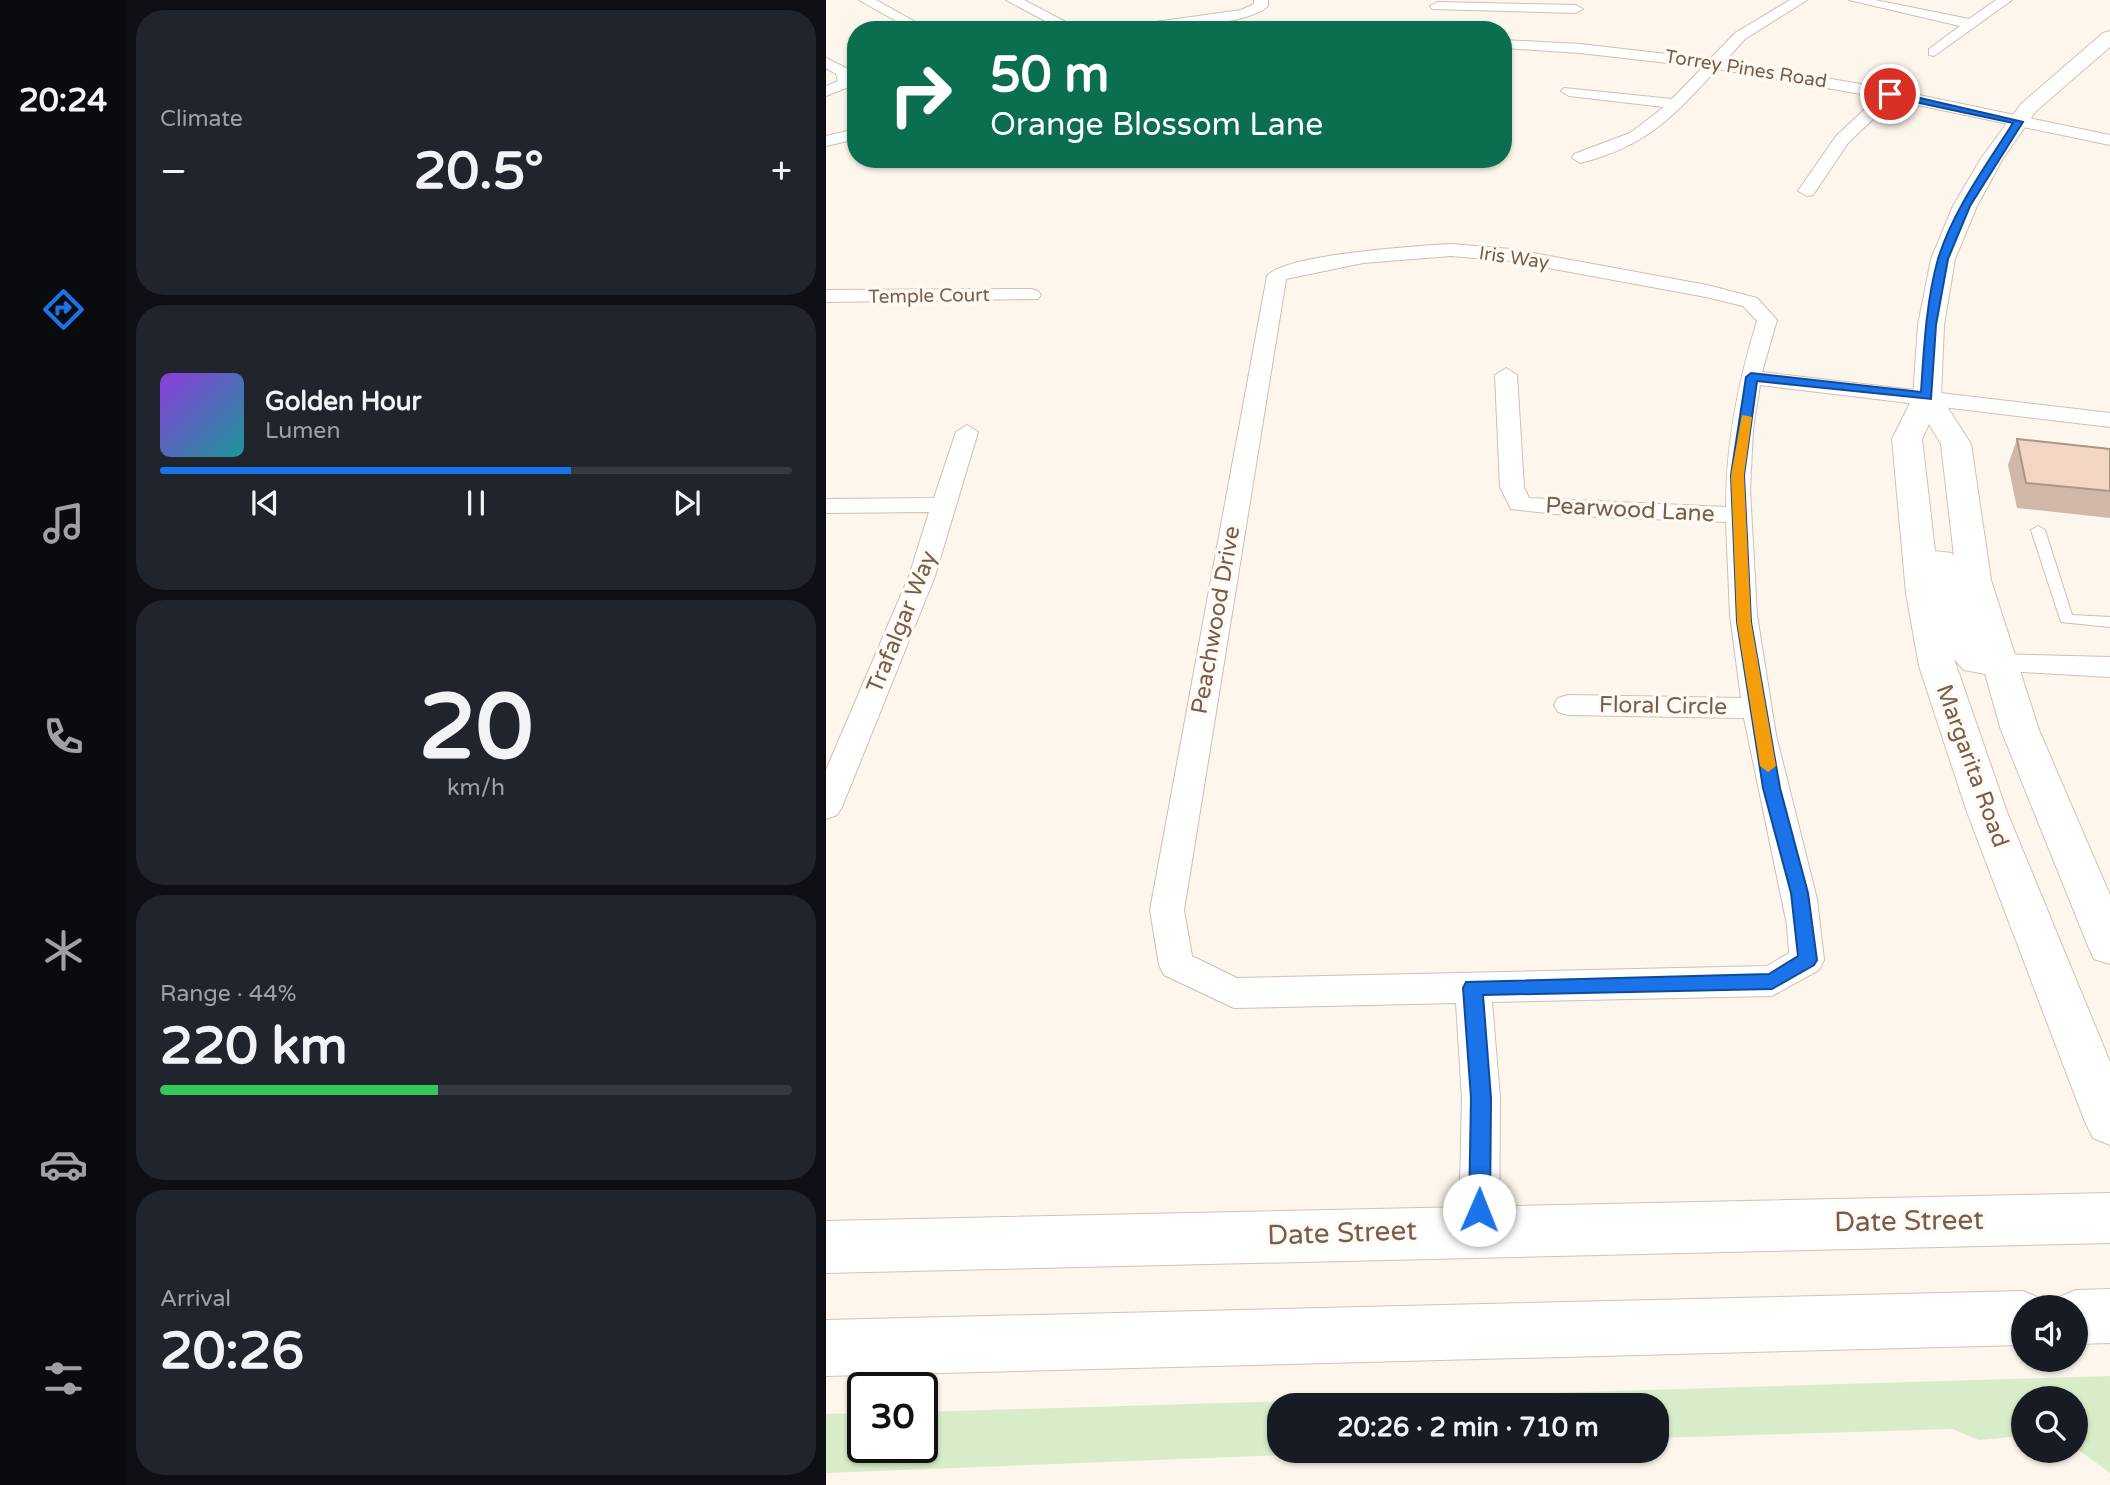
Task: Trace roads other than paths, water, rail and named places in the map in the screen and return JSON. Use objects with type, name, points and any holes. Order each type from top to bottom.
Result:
[{"type":"main road","name":"Margarita Road","points":[[2110,37],[2028,108],[1965,206],[1943,259],[1931,325],[1927,397],[1908,439],[1917,541],[1937,666],[1987,812],[2110,1122]]},
{"type":"main road","points":[[1927,397],[1956,444],[1974,580],[2020,730],[2110,946]]},
{"type":"main road","points":[[1917,541],[1928,544],[1938,553],[1965,649],[1977,661],[1998,663]]},
{"type":"main road","name":"Date Street","points":[[826,1247],[1479,1230],[2110,1218]]},
{"type":"main road","points":[[2088,1317],[2110,1316]]},
{"type":"main road","points":[[826,1348],[2011,1318]]},
{"type":"street","points":[[866,0],[906,21]]},
{"type":"street","points":[[1013,0],[1056,21]]},
{"type":"street","points":[[1192,21],[1244,14],[1261,6],[1261,0]]},
{"type":"street","points":[[1580,158],[1636,136],[1661,120],[1740,36],[1800,0]]},
{"type":"street","points":[[1856,0],[1971,24]]},
{"type":"street","points":[[1934,51],[2005,0]]},
{"type":"street","points":[[1437,8],[1576,9]]},
{"type":"street","name":"Torrey Pines Road","points":[[1512,44],[1567,46],[1714,63],[1890,94],[2110,140]]},
{"type":"street","points":[[826,62],[843,72],[846,83],[826,91]]},
{"type":"street","points":[[1569,91],[1676,104]]},
{"type":"street","points":[[1807,191],[1842,140],[1890,94]]},
{"type":"street","points":[[826,141],[847,136]]},
{"type":"street","name":"Iris Way","points":[[1277,276],[1305,266],[1389,254],[1451,250],[1524,258],[1751,302],[1767,320],[1755,353],[1751,377]]},
{"type":"street","name":"Peachwood Drive","points":[[1277,276],[1167,910],[1176,965],[1234,993],[1473,988]]},
{"type":"street","name":"Temple Court","points":[[826,296],[1031,295]]},
{"type":"street","name":"Pearwood Lane","points":[[1506,375],[1512,487],[1520,504],[1573,511],[1663,511],[1740,516]]},
{"type":"street","points":[[1479,1230],[1481,1098],[1473,988],[1772,981],[1807,960],[1799,893],[1772,788],[1744,622],[1738,475],[1751,377],[2110,420]]},
{"type":"street","name":"Trafalgar Way","points":[[826,807],[922,576],[967,432]]},
{"type":"street","points":[[826,506],[946,505]]},
{"type":"street","points":[[1998,663],[2110,667]]},
{"type":"street","name":"Floral Circle","points":[[1569,705],[1758,708]]},
{"type":"lane","points":[[2038,530],[2066,618],[2110,622]]}]
